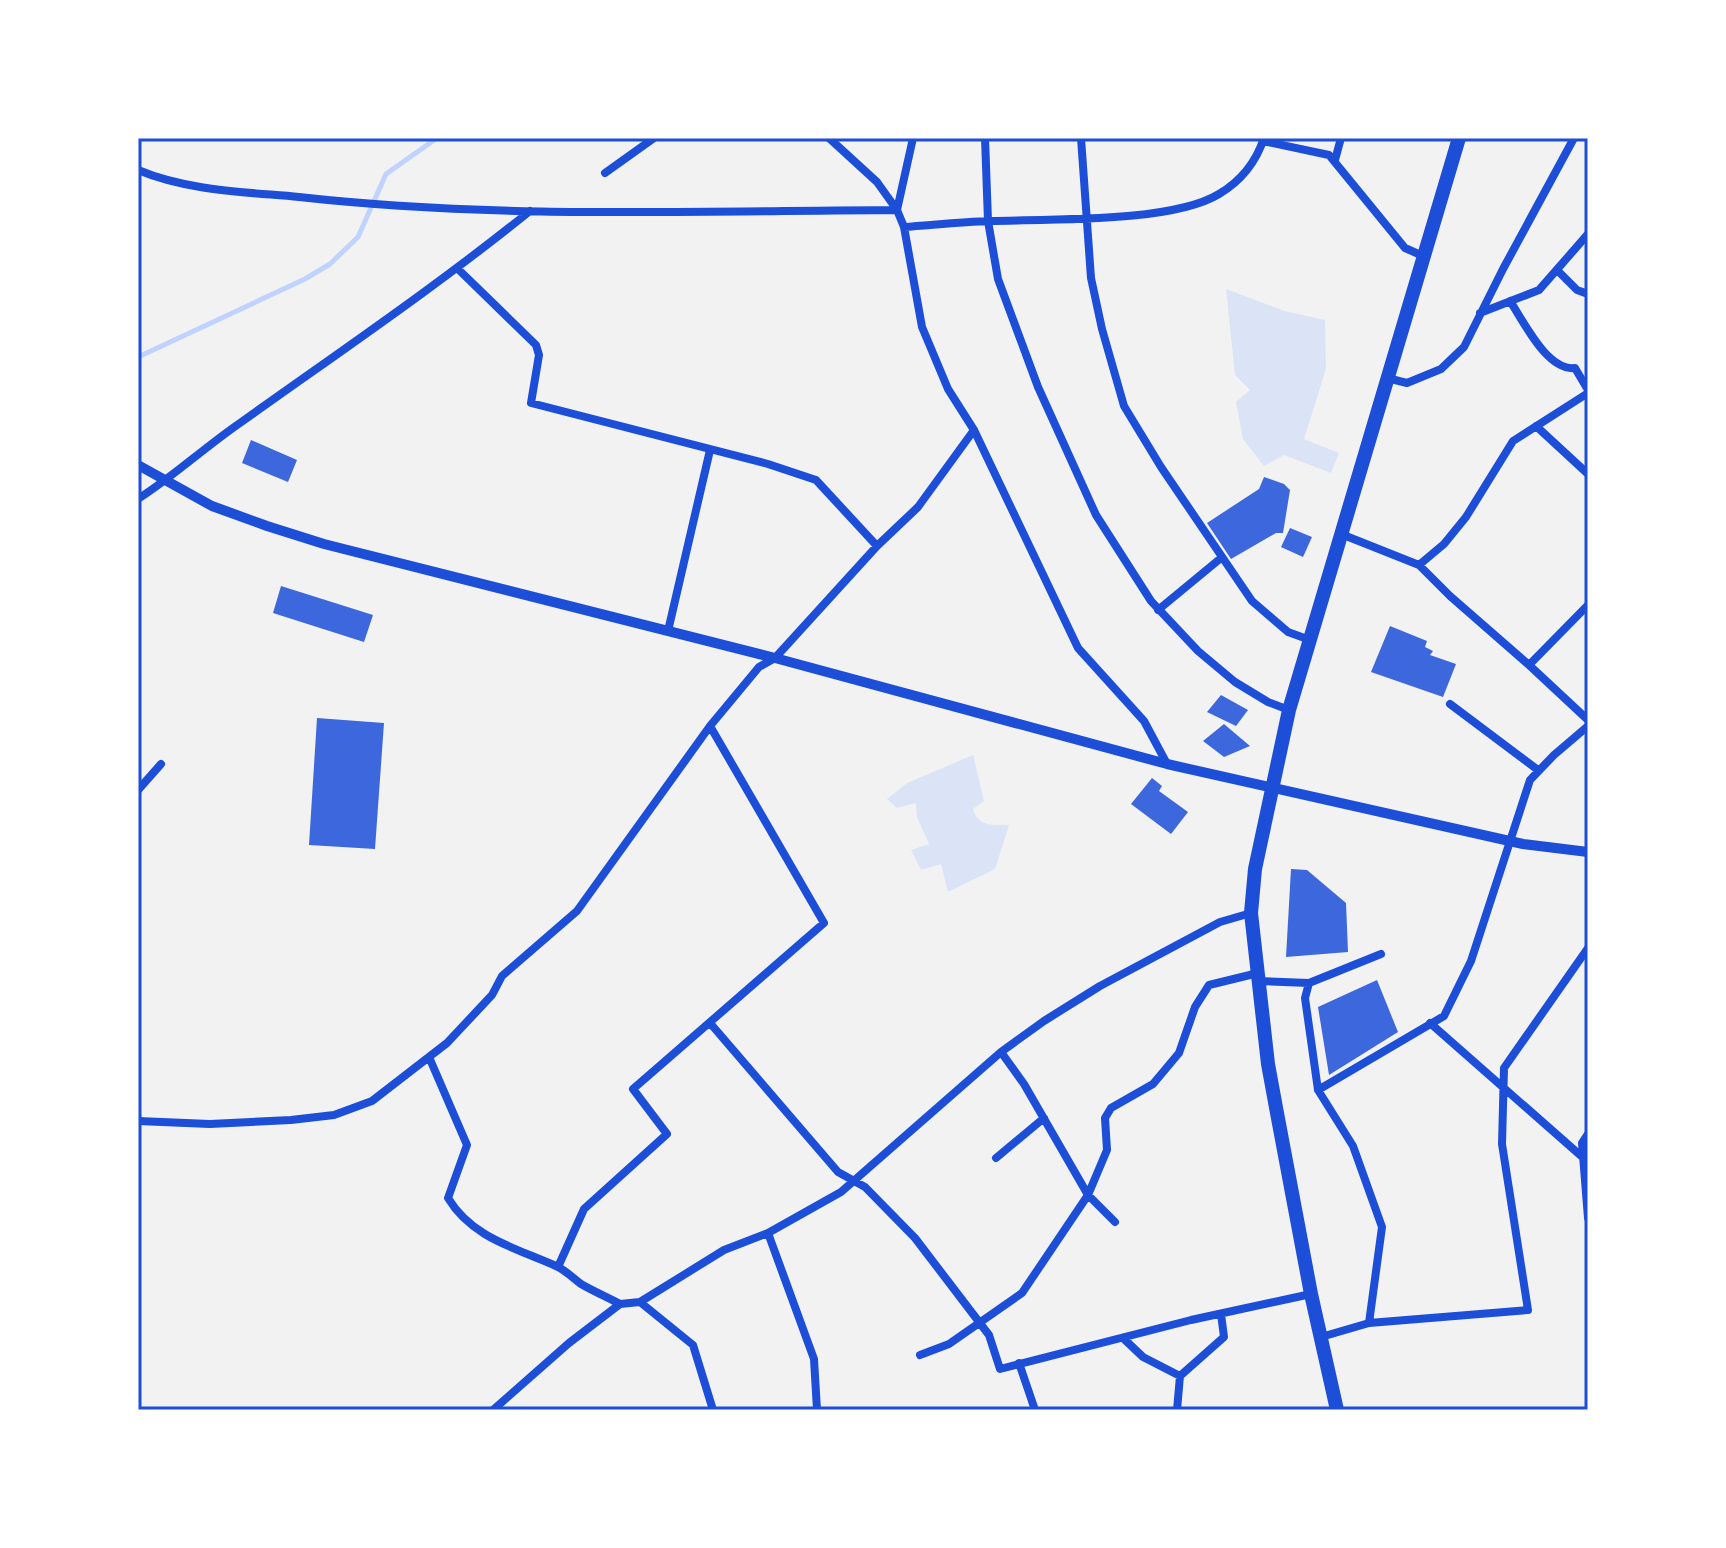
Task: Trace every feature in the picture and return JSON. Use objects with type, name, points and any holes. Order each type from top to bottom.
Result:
[{"type":"highway","points":[[1337,1410],[1311,1294],[1268,1064],[1251,913],[1255,869],[1289,710],[1459,138]]},
{"type":"street","points":[[605,173],[654,138]]},
{"type":"street","points":[[829,138],[840,142],[877,182],[897,210],[904,227],[922,327],[948,389],[974,430],[1078,648],[1144,721],[1167,764]]},
{"type":"street","points":[[897,210],[913,138]]},
{"type":"street","points":[[985,138],[988,221],[998,279],[1038,387],[1096,515],[1158,610],[1198,651],[1235,682],[1268,702],[1289,710]]},
{"type":"street","points":[[1081,138],[1091,278],[1124,406],[1252,601],[1288,632],[1310,640]]},
{"type":"street","points":[[1335,160],[1341,138]]},
{"type":"street","points":[[1387,378],[1407,383],[1441,369],[1464,347],[1574,138]]},
{"type":"street","points":[[904,227],[1085,218],[1146,213],[1195,204],[1218,195],[1237,180],[1252,164],[1263,142],[1329,155],[1370,209],[1405,248],[1423,256]]},
{"type":"street","points":[[138,170],[193,186],[352,203],[531,210],[897,210]]},
{"type":"street","points":[[138,499],[168,481],[212,442],[458,269],[531,210]]},
{"type":"street","points":[[1480,313],[1539,290],[1588,234]]},
{"type":"street","points":[[458,269],[536,345],[539,355],[531,403],[768,464],[816,480],[877,546]]},
{"type":"street","points":[[1558,271],[1577,290],[1588,294]]},
{"type":"street","points":[[1419,565],[1444,544],[1466,517],[1513,441],[1588,392],[1575,368],[1567,369],[1548,356],[1510,301]]},
{"type":"street","points":[[1536,426],[1588,474]]},
{"type":"street","points":[[138,1121],[210,1124],[334,1115],[372,1101],[447,1043],[492,995],[502,976],[577,911],[710,726],[759,667],[775,658],[877,546],[918,507],[974,430]]},
{"type":"street","points":[[668,631],[710,450]]},
{"type":"street","points":[[138,465],[212,506],[281,531],[775,658],[1167,764],[1523,844],[1588,852]]},
{"type":"street","points":[[1341,534],[1419,565],[1588,720]]},
{"type":"street","points":[[1158,610],[1221,558]]},
{"type":"street","points":[[1529,665],[1588,605]]},
{"type":"street","points":[[1450,704],[1538,770]]},
{"type":"street","points":[[558,1267],[584,1209],[667,1134],[633,1089],[824,923],[710,726]]},
{"type":"street","points":[[1318,1090],[1444,1016],[1471,961],[1530,780],[1588,726]]},
{"type":"street","points":[[138,790],[161,764]]},
{"type":"street","points":[[493,1410],[569,1343],[620,1304],[640,1302],[724,1250],[768,1233],[841,1192],[1001,1052],[1044,1021],[1100,986],[1220,922],[1251,913]]},
{"type":"street","points":[[1321,1337],[1369,1323],[1528,1310],[1502,1144],[1504,1068],[1588,948]]},
{"type":"street","points":[[920,1355],[949,1344],[1022,1293],[1088,1195],[1107,1150],[1105,1118],[1111,1108],[1153,1084],[1179,1053],[1195,1007],[1209,985],[1258,977],[1309,983],[1381,954]]},
{"type":"street","points":[[1309,983],[1305,998],[1318,1090],[1353,1146],[1382,1227],[1369,1323]]},
{"type":"street","points":[[710,1023],[838,1172],[865,1187],[915,1238],[989,1335],[1000,1369],[1311,1294]]},
{"type":"street","points":[[1430,1023],[1585,1160]]},
{"type":"street","points":[[1001,1052],[1044,1118],[1088,1195],[1115,1222]]},
{"type":"street","points":[[429,1057],[467,1145],[448,1198],[454,1208],[478,1230],[511,1250],[558,1267],[584,1286],[620,1304]]},
{"type":"street","points":[[996,1158],[1044,1118]]},
{"type":"street","points":[[1588,1134],[1582,1143],[1588,1218]]},
{"type":"street","points":[[768,1233],[814,1359],[817,1410]]},
{"type":"street","points":[[640,1302],[693,1345],[713,1410]]},
{"type":"street","points":[[1177,1410],[1180,1376],[1224,1337],[1221,1314]]},
{"type":"street","points":[[1123,1338],[1143,1357],[1180,1376]]},
{"type":"street","points":[[1019,1363],[1035,1410]]},
{"type":"shaded area","points":[[1226,289],[1285,311],[1325,320],[1326,369],[1304,439],[1339,453],[1331,473],[1284,455],[1264,466],[1243,439],[1236,402],[1250,390],[1235,375]]},
{"type":"shaded area","points":[[973,755],[984,801],[973,809],[975,815],[987,824],[1009,825],[995,869],[948,892],[941,864],[921,870],[911,850],[929,844],[917,817],[916,803],[897,808],[887,799],[907,783]]},
{"type":"building","points":[[251,440],[297,460],[288,482],[242,463]]},
{"type":"building","points":[[1264,477],[1284,484],[1290,490],[1283,533],[1276,533],[1231,559],[1207,523],[1259,489]]},
{"type":"building","points":[[1290,528],[1312,537],[1303,557],[1281,547]]},
{"type":"building","points":[[281,586],[373,615],[364,642],[273,613]]},
{"type":"building","points":[[1390,626],[1427,641],[1425,647],[1433,651],[1430,655],[1456,664],[1443,697],[1371,672]]},
{"type":"building","points":[[1221,695],[1248,710],[1236,726],[1207,712]]},
{"type":"building","points":[[317,718],[384,723],[375,849],[309,845]]},
{"type":"building","points":[[1224,724],[1250,746],[1224,757],[1203,741]]},
{"type":"building","points":[[1152,778],[1162,786],[1159,791],[1188,812],[1171,834],[1131,804]]},
{"type":"building","points":[[1291,869],[1307,870],[1346,903],[1348,952],[1286,957]]},
{"type":"building","points":[[1377,980],[1398,1032],[1329,1075],[1318,1007]]},
{"type":"waterway","points":[[138,357],[305,279],[330,264],[358,237],[386,174],[437,138]]}]
